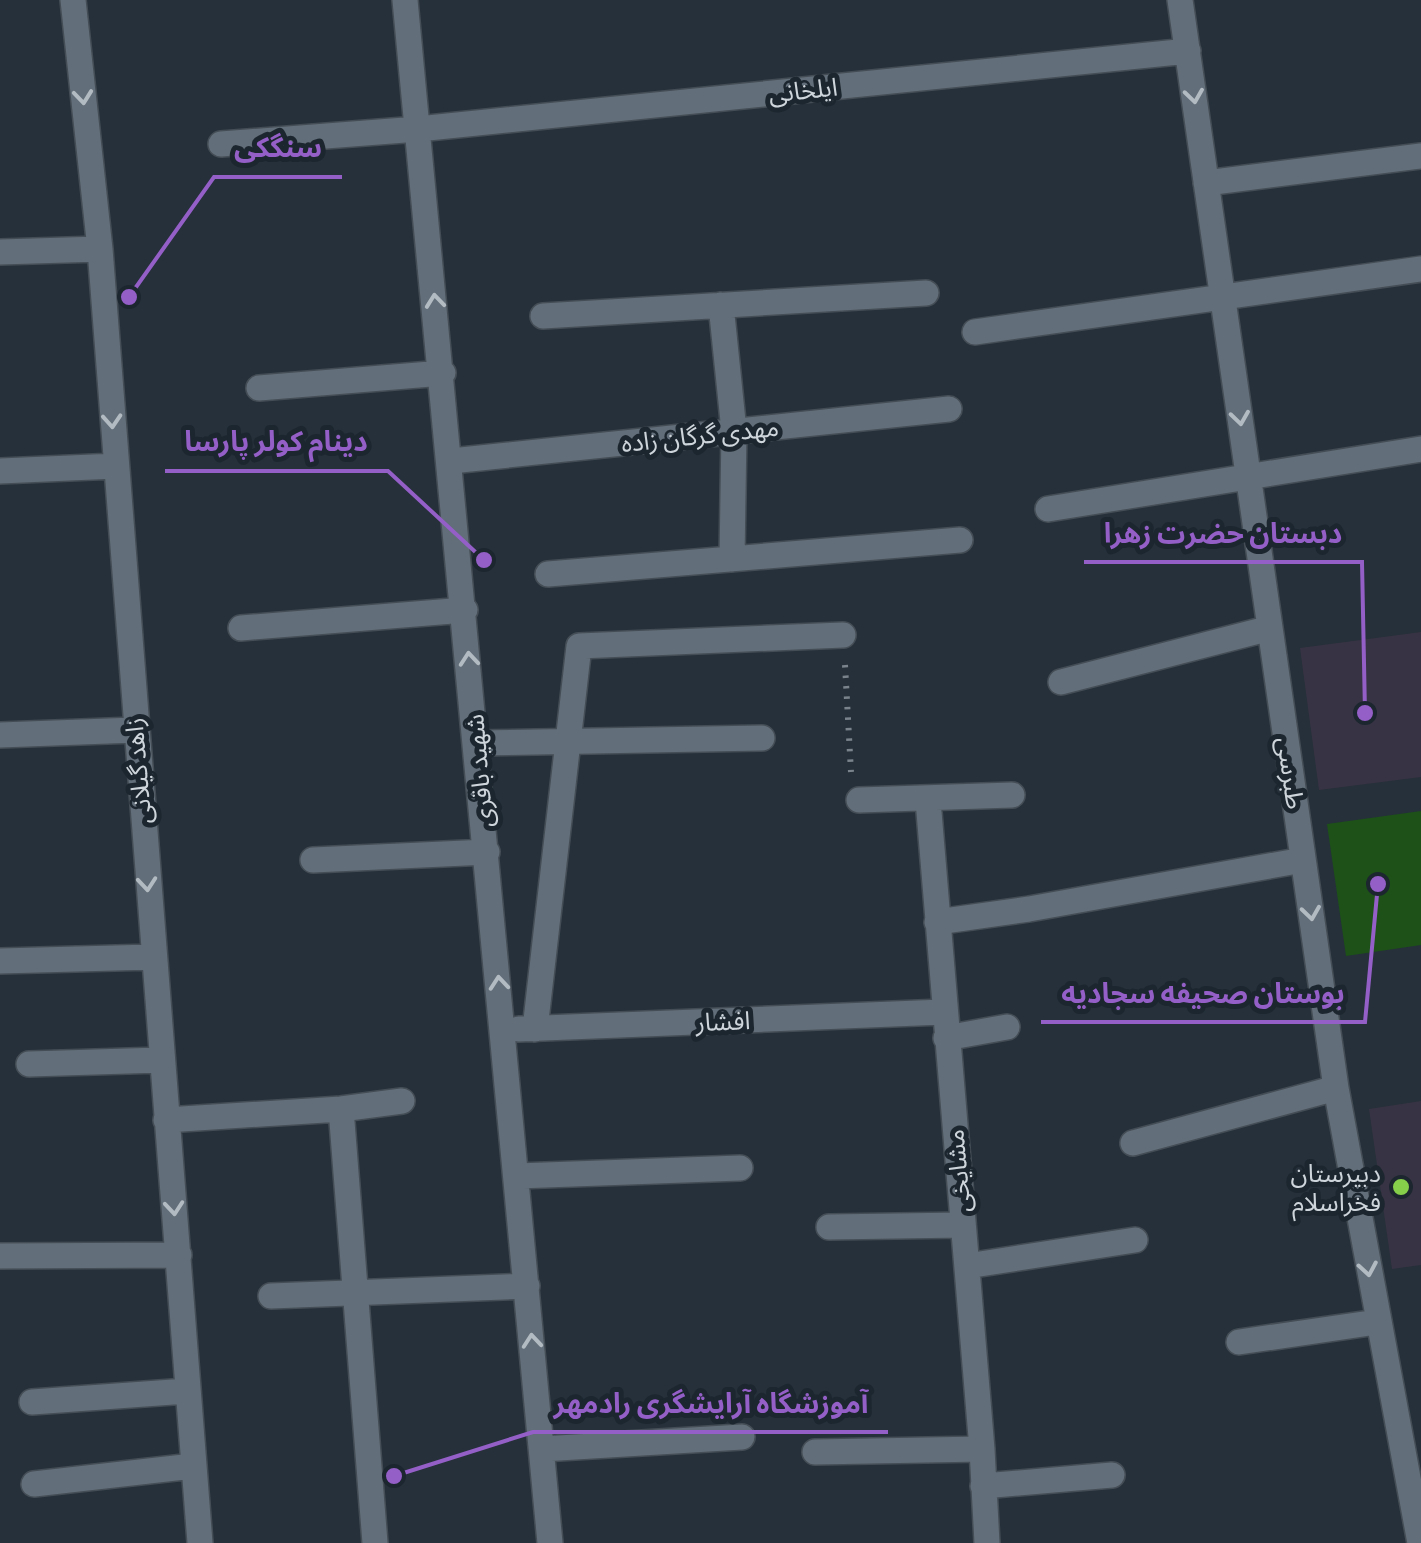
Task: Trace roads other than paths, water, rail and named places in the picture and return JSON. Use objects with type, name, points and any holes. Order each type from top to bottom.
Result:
[{"type":"street","name":"زاهد گیلانی","points":[[73,0],[100,249],[200,1543]]},
{"type":"street","name":"شهید باقری","points":[[405,0],[550,1543]]},
{"type":"street","name":"طبرسی","points":[[1180,0],[1336,1088],[1420,1543]]},
{"type":"street","name":"ایلخانی","points":[[221,144],[418,129],[1188,51]]},
{"type":"street","points":[[1206,182],[1421,156]]},
{"type":"street","points":[[0,252],[100,249]]},
{"type":"street","points":[[975,332],[1421,269]]},
{"type":"street","points":[[543,316],[926,293]]},
{"type":"street","points":[[721,306],[734,431],[732,559]]},
{"type":"street","points":[[259,388],[442,373]]},
{"type":"street","name":"مهدی گرگان زاده","points":[[451,461],[949,409]]},
{"type":"street","points":[[1048,510],[1421,449]]},
{"type":"street","points":[[0,471],[116,466]]},
{"type":"street","points":[[548,574],[960,540]]},
{"type":"street","points":[[240,628],[465,610]]},
{"type":"street","points":[[1061,682],[1270,628]]},
{"type":"street","points":[[535,1029],[578,646],[843,635]]},
{"type":"street","points":[[0,734],[135,730]]},
{"type":"street","points":[[477,744],[762,738]]},
{"type":"street","points":[[858,800],[1012,796]]},
{"type":"street","name":"مشایخی","points":[[928,800],[987,1543]]},
{"type":"street","points":[[313,860],[487,852]]},
{"type":"street","points":[[937,922],[1303,860]]},
{"type":"street","points":[[0,961],[153,957]]},
{"type":"street","name":"افشار","points":[[503,1030],[1007,1026]]},
{"type":"street","points":[[29,1064],[162,1060]]},
{"type":"street","points":[[1133,1143],[1336,1088]]},
{"type":"street","points":[[166,1120],[341,1109],[402,1101]]},
{"type":"street","points":[[341,1109],[375,1543]]},
{"type":"street","points":[[517,1176],[740,1168]]},
{"type":"street","points":[[829,1228],[963,1225]]},
{"type":"street","points":[[966,1266],[1135,1240]]},
{"type":"street","points":[[0,1256],[179,1255]]},
{"type":"street","points":[[272,1296],[528,1286]]},
{"type":"street","points":[[1239,1342],[1378,1322]]},
{"type":"street","points":[[32,1402],[186,1390]]},
{"type":"street","points":[[542,1448],[742,1437]]},
{"type":"street","points":[[815,1452],[982,1449]]},
{"type":"street","points":[[34,1484],[193,1466]]},
{"type":"street","points":[[983,1486],[1112,1475]]},
{"type":"place","name":"سنگکی","points":[[129,297]]},
{"type":"place","name":"دینام کولر پارسا","points":[[484,560]]},
{"type":"place","name":"دبستان حضرت زهرا","points":[[1365,713]]},
{"type":"place","name":"بوستان صحیفه سجادیه","points":[[1378,884]]},
{"type":"place","name":"دبیرستان فخراسلام","points":[[1401,1187]]},
{"type":"place","name":"آموزشگاه آرایشگری رادمهر","points":[[394,1476]]}]
